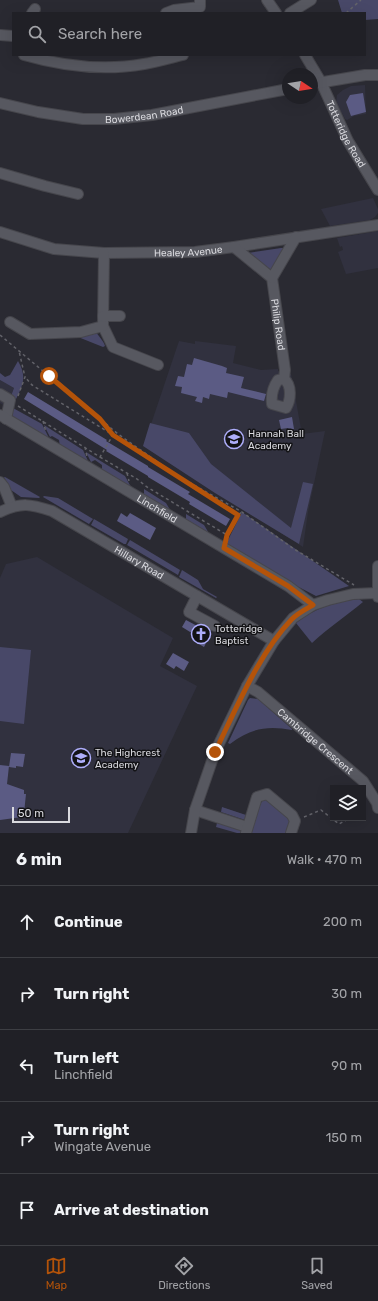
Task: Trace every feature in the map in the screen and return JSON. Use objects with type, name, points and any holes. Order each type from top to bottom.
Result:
[{"type":"street","points":[[169,12],[200,7],[200,0]]},
{"type":"street","points":[[267,0],[275,12]]},
{"type":"street","points":[[292,12],[310,0]]},
{"type":"street","points":[[0,35],[12,36]]},
{"type":"street","points":[[28,56],[49,62],[106,67],[143,64],[179,56]]},
{"type":"street","name":"Totteridge Road","points":[[305,56],[310,68]]},
{"type":"street","points":[[318,83],[365,75],[378,75]]},
{"type":"street","name":"Totteridge Road","points":[[318,87],[348,141],[378,190]]},
{"type":"street","name":"Bowerdean Road","points":[[0,103],[38,112],[83,119],[114,119],[152,116],[282,90]]},
{"type":"street","points":[[0,173],[78,194]]},
{"type":"street","name":"Healey Avenue","points":[[0,232],[54,249],[104,253],[195,252],[378,225]]},
{"type":"street","points":[[234,247],[272,278],[296,237]]},
{"type":"street","points":[[104,253],[103,321],[113,347],[158,365]]},
{"type":"street","name":"Philip Road","points":[[272,278],[284,375]]},
{"type":"street","points":[[10,322],[30,334],[81,332],[103,321],[120,316]]},
{"type":"street","points":[[0,394],[10,400],[3,417]]},
{"type":"street","name":"Linchfield","points":[[3,417],[288,586],[313,605]]},
{"type":"street","points":[[0,482],[12,507]]},
{"type":"street","name":"Hillary Road","points":[[0,512],[12,507],[32,504],[52,511],[274,641]]},
{"type":"street","points":[[191,833],[195,810],[215,752],[247,686],[274,641],[293,618],[313,605],[353,594],[376,595],[378,566]]},
{"type":"street","points":[[196,596],[189,612],[215,626]]},
{"type":"street","name":"Cambridge Crescent","points":[[247,686],[258,692],[363,781],[378,804]]},
{"type":"street","points":[[195,810],[247,830],[257,797],[267,794],[292,815],[295,821],[291,833]]},
{"type":"path","points":[[347,12],[361,0]]},
{"type":"path","points":[[0,335],[118,434],[176,475],[242,512],[294,549],[342,579],[376,595]]},
{"type":"path","points":[[18,350],[25,377],[32,385],[238,515]]},
{"type":"path","points":[[17,397],[25,377]]},
{"type":"path","points":[[14,404],[227,535]]},
{"type":"path","points":[[100,419],[113,435]]},
{"type":"path","points":[[100,457],[113,435]]},
{"type":"path","points":[[224,548],[227,535],[238,515],[242,512]]},
{"type":"path","points":[[295,821],[321,810],[330,817]]},
{"type":"path","points":[[335,821],[339,824],[344,821]]},
{"type":"shaded area","points":[[338,0],[378,0],[378,19],[366,20],[366,12],[342,12]]},
{"type":"shaded area","points":[[365,85],[366,114],[354,116],[347,120],[345,119],[336,103],[337,95],[351,86]]},
{"type":"shaded area","points":[[373,198],[378,209],[378,213],[370,220],[330,226],[321,209]]},
{"type":"shaded area","points":[[378,231],[378,268],[346,274],[338,252],[343,250],[342,246],[340,247],[337,238]]},
{"type":"shaded area","points":[[284,248],[271,272],[248,253]]},
{"type":"shaded area","points":[[95,329],[105,346],[103,347],[78,337]]},
{"type":"shaded area","name":"Hannah Ball Academy","points":[[179,341],[195,344],[195,341],[236,346],[233,363],[261,370],[278,369],[278,371],[291,374],[302,434],[325,431],[308,512],[303,547],[144,445]]},
{"type":"shaded area","points":[[18,361],[23,372],[23,382],[14,403],[11,396],[14,388],[0,380],[0,373],[5,377],[10,375]]},
{"type":"shaded area","points":[[0,380],[14,388],[11,396],[5,400],[3,405],[0,403]]},
{"type":"shaded area","points":[[13,408],[42,424],[49,438],[46,439],[11,418]]},
{"type":"shaded area","points":[[150,423],[189,433],[211,464],[291,528],[303,482],[313,484],[299,544],[215,493],[143,446]]},
{"type":"shaded area","points":[[44,425],[83,450],[89,463],[60,447],[59,440],[52,436],[50,437]]},
{"type":"shaded area","points":[[86,452],[125,476],[131,487],[102,471],[102,465],[95,460],[91,462]]},
{"type":"shaded area","points":[[4,477],[40,497],[21,497],[11,490]]},
{"type":"shaded area","points":[[144,489],[166,503],[172,513],[144,496]]},
{"type":"shaded area","points":[[43,497],[58,498],[93,519],[89,524]]},
{"type":"shaded area","points":[[242,512],[349,586],[316,596],[224,548]]},
{"type":"shaded area","points":[[186,514],[204,525],[210,535],[186,521]]},
{"type":"shaded area","points":[[94,519],[128,539],[126,544],[91,525]]},
{"type":"shaded area","points":[[130,540],[180,570],[178,575],[127,545]]},
{"type":"shaded area","name":"The Highcrest Academy","points":[[37,557],[173,638],[160,666],[197,686],[128,833],[0,833],[0,578],[6,564]]},
{"type":"shaded area","points":[[182,570],[198,580],[203,589],[217,597],[216,598],[179,577]]},
{"type":"shaded area","points":[[359,599],[363,602],[312,643],[296,623],[310,613],[326,606]]},
{"type":"shaded area","points":[[0,647],[31,650],[24,724],[0,721]]},
{"type":"shaded area","points":[[250,698],[258,699],[292,730],[266,728],[244,735],[230,744],[228,743]]},
{"type":"shaded area","points":[[263,799],[270,799],[292,816],[286,833],[250,833],[254,817]]},
{"type":"shaded area","points":[[222,807],[249,816],[245,820],[221,812]]},
{"type":"shaded area","points":[[217,823],[232,827],[240,827],[243,833],[237,833],[216,827]]},
{"type":"building","points":[[363,93],[366,112],[351,116],[346,102],[350,95]]},
{"type":"building","points":[[194,358],[227,368],[226,373],[244,377],[241,388],[266,394],[264,401],[228,392],[227,398],[210,394],[209,399],[203,397],[202,403],[195,401],[197,397],[181,393],[182,387],[175,386],[178,376],[184,377],[187,364],[192,365]]},
{"type":"building","points":[[28,392],[190,492],[188,494],[230,519],[226,526],[24,399]]},
{"type":"building","points":[[292,417],[294,429],[281,429],[279,420]]},
{"type":"building","points":[[121,513],[127,517],[130,513],[156,528],[150,540],[117,521]]},
{"type":"building","name":"Totteridge Baptist","points":[[186,620],[201,628],[201,626],[209,630],[208,633],[210,635],[204,647],[192,640],[195,635],[182,627]]},
{"type":"building","points":[[173,653],[189,662],[184,671],[176,666],[174,669],[166,664]]},
{"type":"building","points":[[11,753],[25,754],[23,767],[9,767]]},
{"type":"building","points":[[0,765],[9,766],[7,784],[24,790],[24,794],[26,794],[24,813],[22,813],[22,817],[0,820]]},
{"type":"place","name":"Hannah Ball Academy","points":[[234,439]]},
{"type":"place","name":"Totteridge Baptist","points":[[201,634]]},
{"type":"place","name":"The Highcrest Academy","points":[[81,758]]},
{"type":"route","points":[[49,376],[100,419],[113,435],[238,515],[227,535],[224,548],[288,586],[313,605],[293,618],[274,641],[247,686],[215,752]]}]
